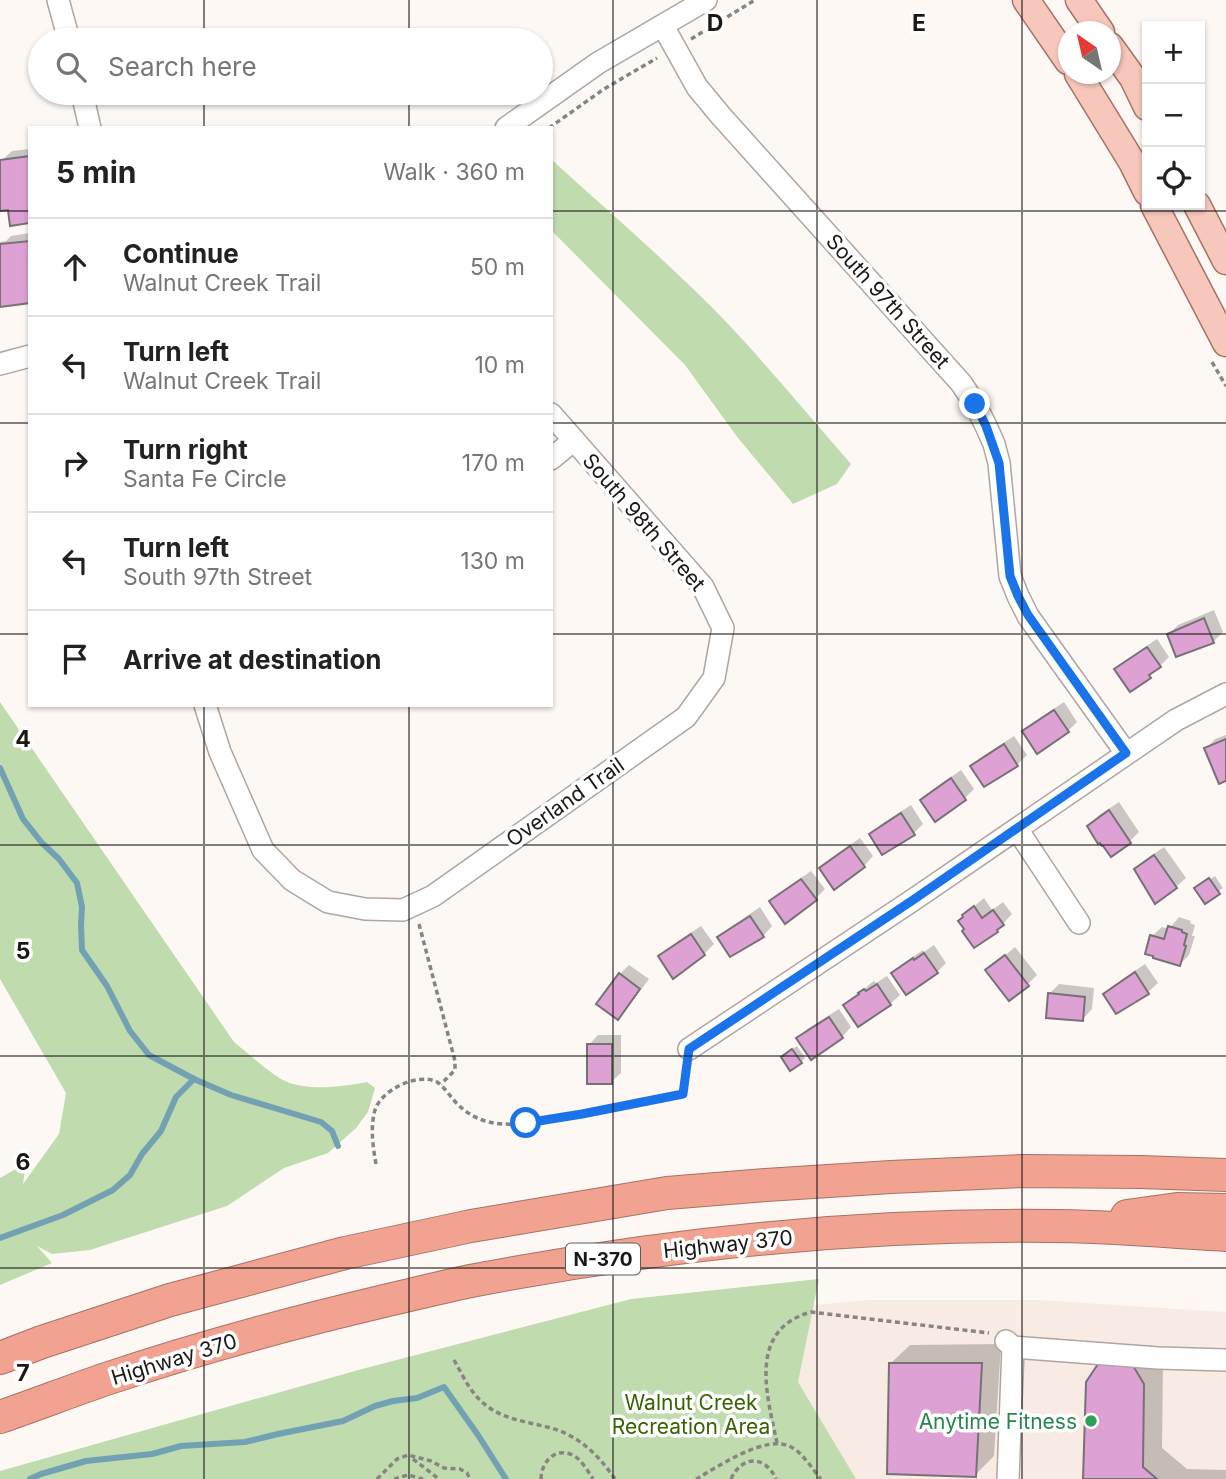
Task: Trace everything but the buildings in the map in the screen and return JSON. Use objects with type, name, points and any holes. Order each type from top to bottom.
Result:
[{"type":"highway","points":[[0,1358],[170,1300],[345,1252],[471,1226],[667,1193],[891,1177],[1023,1171],[1226,1175]]},
{"type":"highway","points":[[1052,1226],[1177,1209],[1226,1210]]},
{"type":"highway","name":"Highway 370","points":[[0,1417],[107,1379],[318,1317],[473,1280],[668,1249],[763,1239],[924,1229],[1052,1226],[1226,1236]]},
{"type":"main road","points":[[1026,0],[1058,45]]},
{"type":"main road","points":[[1080,0],[1094,21]]},
{"type":"main road","points":[[1121,61],[1142,97]]},
{"type":"main road","points":[[1083,84],[1142,182]]},
{"type":"main road","points":[[1156,210],[1217,350]]},
{"type":"main road","points":[[1200,210],[1226,261]]},
{"type":"street","points":[[58,0],[66,28]]},
{"type":"street","points":[[553,95],[598,63],[706,0]]},
{"type":"street","name":"South 97th Street","points":[[663,26],[697,87],[961,383],[975,404],[999,463],[1010,576],[1018,596],[1028,615],[1126,753]]},
{"type":"street","points":[[85,105],[90,126]]},
{"type":"street","points":[[509,126],[539,105]]},
{"type":"street","points":[[0,364],[28,357]]},
{"type":"street","name":"South 98th Street","points":[[553,416],[703,587],[723,628],[715,678]]},
{"type":"street","points":[[553,457],[574,440]]},
{"type":"street","name":"Overland Trail","points":[[409,907],[433,896],[685,717],[715,678]]},
{"type":"street","points":[[689,1049],[1126,753],[1176,720],[1226,694]]},
{"type":"street","points":[[206,707],[220,752],[263,850],[292,880],[328,902],[365,909],[409,907]]},
{"type":"street","points":[[1017,829],[1079,923]]},
{"type":"street","points":[[1008,1479],[1009,1344],[1157,1358],[1226,1360]]},
{"type":"path","points":[[692,38],[755,0]]},
{"type":"path","points":[[552,126],[604,89],[661,56]]},
{"type":"path","points":[[1217,350],[1226,386]]},
{"type":"path","points":[[409,907],[456,1061],[455,1070],[441,1085]]},
{"type":"path","points":[[376,1164],[372,1142],[375,1109],[384,1097],[413,1080],[427,1078],[441,1085],[468,1114],[483,1121],[503,1124],[537,1121],[683,1094],[689,1049]]},
{"type":"path","points":[[777,1443],[765,1384],[768,1359],[772,1341],[788,1321],[799,1315],[811,1312],[984,1331],[995,1334],[1009,1344]]},
{"type":"path","points":[[454,1360],[471,1390],[482,1402],[496,1412],[516,1420],[549,1427],[583,1443],[597,1454],[615,1479]]},
{"type":"path","points":[[696,1479],[743,1454],[777,1443],[791,1447],[821,1479]]},
{"type":"path","points":[[541,1479],[543,1466],[554,1455],[561,1453],[572,1454],[593,1479]]},
{"type":"path","points":[[408,1455],[439,1479]]},
{"type":"path","points":[[377,1479],[397,1459],[408,1455],[431,1461],[444,1468],[460,1469],[467,1472],[470,1479]]},
{"type":"path","points":[[731,1479],[743,1463],[751,1460],[768,1467],[776,1479]]},
{"type":"path","points":[[394,1479],[408,1475],[424,1479]]},
{"type":"shaded area","points":[[868,1300],[1038,1300],[1226,1312],[1226,1479],[832,1479],[695,1316]]},
{"type":"green space","points":[[553,161],[731,327],[851,464],[837,484],[793,504],[738,438],[685,365],[553,232]]},
{"type":"green space","points":[[0,702],[234,1042],[269,1071],[290,1083],[323,1087],[367,1082],[375,1088],[368,1112],[356,1128],[328,1153],[284,1168],[227,1206],[90,1250],[52,1254],[37,1246],[52,1263],[0,1285],[0,1178],[26,1163],[23,1184],[59,1134],[66,1093],[0,979]]},
{"type":"green space","name":"Walnut Creek Recreation Area","points":[[819,1279],[798,1382],[856,1479],[0,1479],[0,1471],[362,1369],[631,1299]]},
{"type":"waterway","points":[[0,768],[23,819],[77,883],[82,907],[82,950],[107,986],[130,1031],[149,1055],[231,1095],[321,1122],[332,1131],[338,1146]]},
{"type":"waterway","points":[[0,1238],[63,1215],[113,1190],[130,1175],[142,1154],[161,1131],[176,1097],[194,1079]]},
{"type":"waterway","points":[[30,1479],[86,1461],[152,1454],[181,1446],[245,1442],[343,1421],[375,1406],[417,1398],[444,1387],[506,1479]]},
{"type":"place","name":"Anytime Fitness","points":[[1091,1421]]},
{"type":"route","points":[[526,1123],[683,1094],[689,1049],[913,900],[1126,753],[1028,615],[1018,596],[1010,576],[999,463],[994,444],[975,404]]}]
